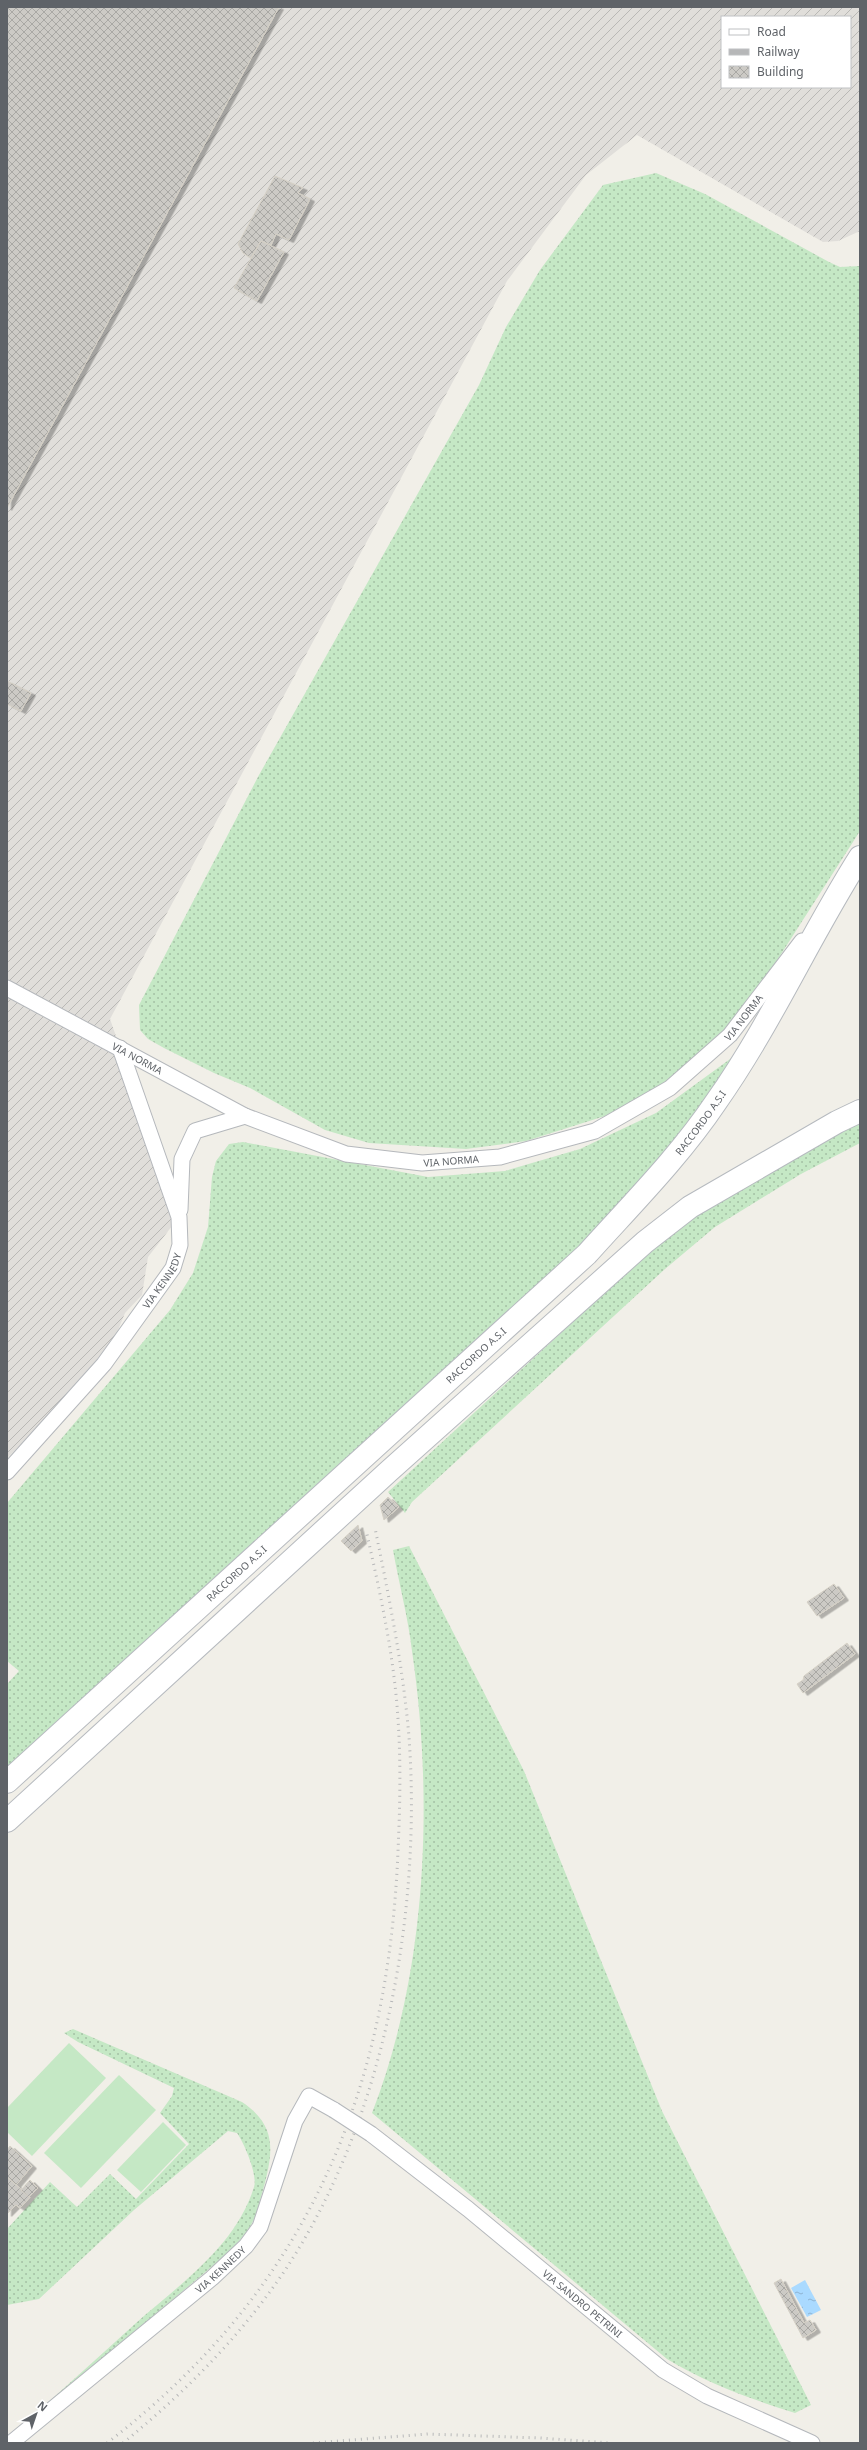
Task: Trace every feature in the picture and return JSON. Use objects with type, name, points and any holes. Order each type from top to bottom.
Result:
[{"type":"street","name":"RACCORDO A.S.I","points":[[7,1782],[587,1254],[654,1180],[716,1103],[768,1020],[833,900],[860,857]]},
{"type":"street","name":"VIA NORMA","points":[[7,988],[245,1116],[346,1154],[422,1163],[500,1157],[595,1131],[670,1088],[730,1035],[833,900]]},
{"type":"street","name":"VIA KENNEDY","points":[[7,1472],[104,1364],[173,1268],[180,1245],[179,1217],[120,1048]]},
{"type":"street","points":[[7,1822],[389,1471],[644,1242],[690,1207],[837,1122],[860,1111]]},
{"type":"street","points":[[179,1217],[182,1160],[195,1131],[245,1116]]},
{"type":"street","name":"VIA KENNEDY","points":[[11,2443],[212,2278],[246,2246],[260,2227],[295,2121],[309,2096],[334,2110],[370,2134]]},
{"type":"street","name":"VIA SANDRO PETRINI","points":[[370,2134],[468,2209],[663,2370],[707,2396],[812,2443]]},
{"type":"shaded area","points":[[7,7],[860,7],[860,231],[838,241],[823,242],[637,135],[586,175],[507,281],[110,1019],[179,1217],[148,1257],[142,1295],[125,1313],[104,1364],[7,1458]]},
{"type":"green space","points":[[656,173],[705,194],[829,262],[840,267],[860,266],[860,831],[747,1007],[704,1053],[668,1082],[605,1116],[526,1141],[466,1149],[369,1143],[325,1130],[250,1088],[214,1073],[148,1039],[140,1030],[139,1005],[259,775],[479,385],[506,327],[540,270],[603,185]]},
{"type":"green space","points":[[737,1054],[702,1108],[592,1236],[7,1768],[7,1684],[19,1671],[7,1661],[7,1503],[170,1310],[193,1273],[208,1227],[212,1177],[216,1161],[229,1144],[243,1142],[428,1177],[505,1171],[580,1149],[656,1113]]},
{"type":"green space","points":[[860,1120],[860,1143],[801,1174],[715,1227],[665,1269],[412,1502],[405,1513],[388,1492],[649,1252],[699,1213]]},
{"type":"green space","points":[[409,1546],[524,1771],[662,2111],[811,2405],[795,2413],[729,2390],[682,2368],[667,2359],[372,2113],[390,2059],[405,2002],[415,1944],[421,1885],[424,1825],[423,1766],[419,1708],[406,1613],[393,1550]]},
{"type":"green space","points":[[73,2029],[242,2102],[254,2111],[262,2121],[267,2131],[270,2141],[269,2164],[257,2212],[252,2224],[239,2242],[228,2253],[21,2427],[205,2262],[234,2228],[246,2208],[255,2182],[247,2151],[237,2133],[228,2131],[134,2210],[39,2299],[7,2305],[7,2229],[50,2182],[77,2207],[110,2174],[136,2199],[189,2144],[160,2113],[172,2096],[174,2088],[78,2042],[64,2033]]},
{"type":"green space","points":[[69,2043],[106,2078],[32,2156],[7,2132],[7,2108]]},
{"type":"green space","points":[[119,2075],[156,2110],[81,2188],[44,2153]]},
{"type":"green space","points":[[163,2122],[186,2145],[141,2192],[117,2170]]},
{"type":"water","points":[[805,2280],[821,2310],[807,2317],[791,2288]]},
{"type":"building","points":[[7,7],[279,7],[7,508]]},
{"type":"building","points":[[275,176],[303,188],[298,193],[310,199],[289,240],[276,234],[271,245],[261,241],[251,258],[243,253],[238,244]]},
{"type":"building","points":[[261,241],[284,252],[257,301],[234,288]]},
{"type":"building","points":[[7,681],[31,693],[21,711],[7,704]]},
{"type":"building","points":[[388,1497],[399,1507],[384,1520],[380,1505]]},
{"type":"building","points":[[358,1525],[362,1541],[351,1551],[341,1541]]},
{"type":"building","points":[[834,1584],[844,1598],[817,1616],[807,1602]]},
{"type":"building","points":[[847,1643],[855,1654],[803,1693],[797,1684],[803,1680],[804,1676]]},
{"type":"building","points":[[10,2146],[32,2166],[16,2185],[7,2177],[7,2150]]},
{"type":"building","points":[[7,2177],[30,2197],[20,2208],[16,2205],[7,2214]]},
{"type":"building","points":[[30,2180],[38,2188],[29,2197],[21,2190]]},
{"type":"building","points":[[781,2279],[804,2323],[810,2320],[816,2330],[803,2338],[774,2283]]},
{"type":"railway","points":[[123,2443],[145,2425],[207,2367],[226,2346],[279,2279],[315,2220],[345,2156],[369,2089],[388,2019],[401,1948],[409,1877],[411,1806],[409,1737],[403,1684],[375,1528]]},
{"type":"railway","points":[[107,2443],[176,2384],[235,2321],[283,2254],[323,2182],[354,2106],[376,2026],[391,1941],[400,1802],[399,1736],[396,1695],[390,1647],[366,1530]]},
{"type":"railway","points":[[313,2443],[428,2434],[540,2438],[611,2443]]}]
